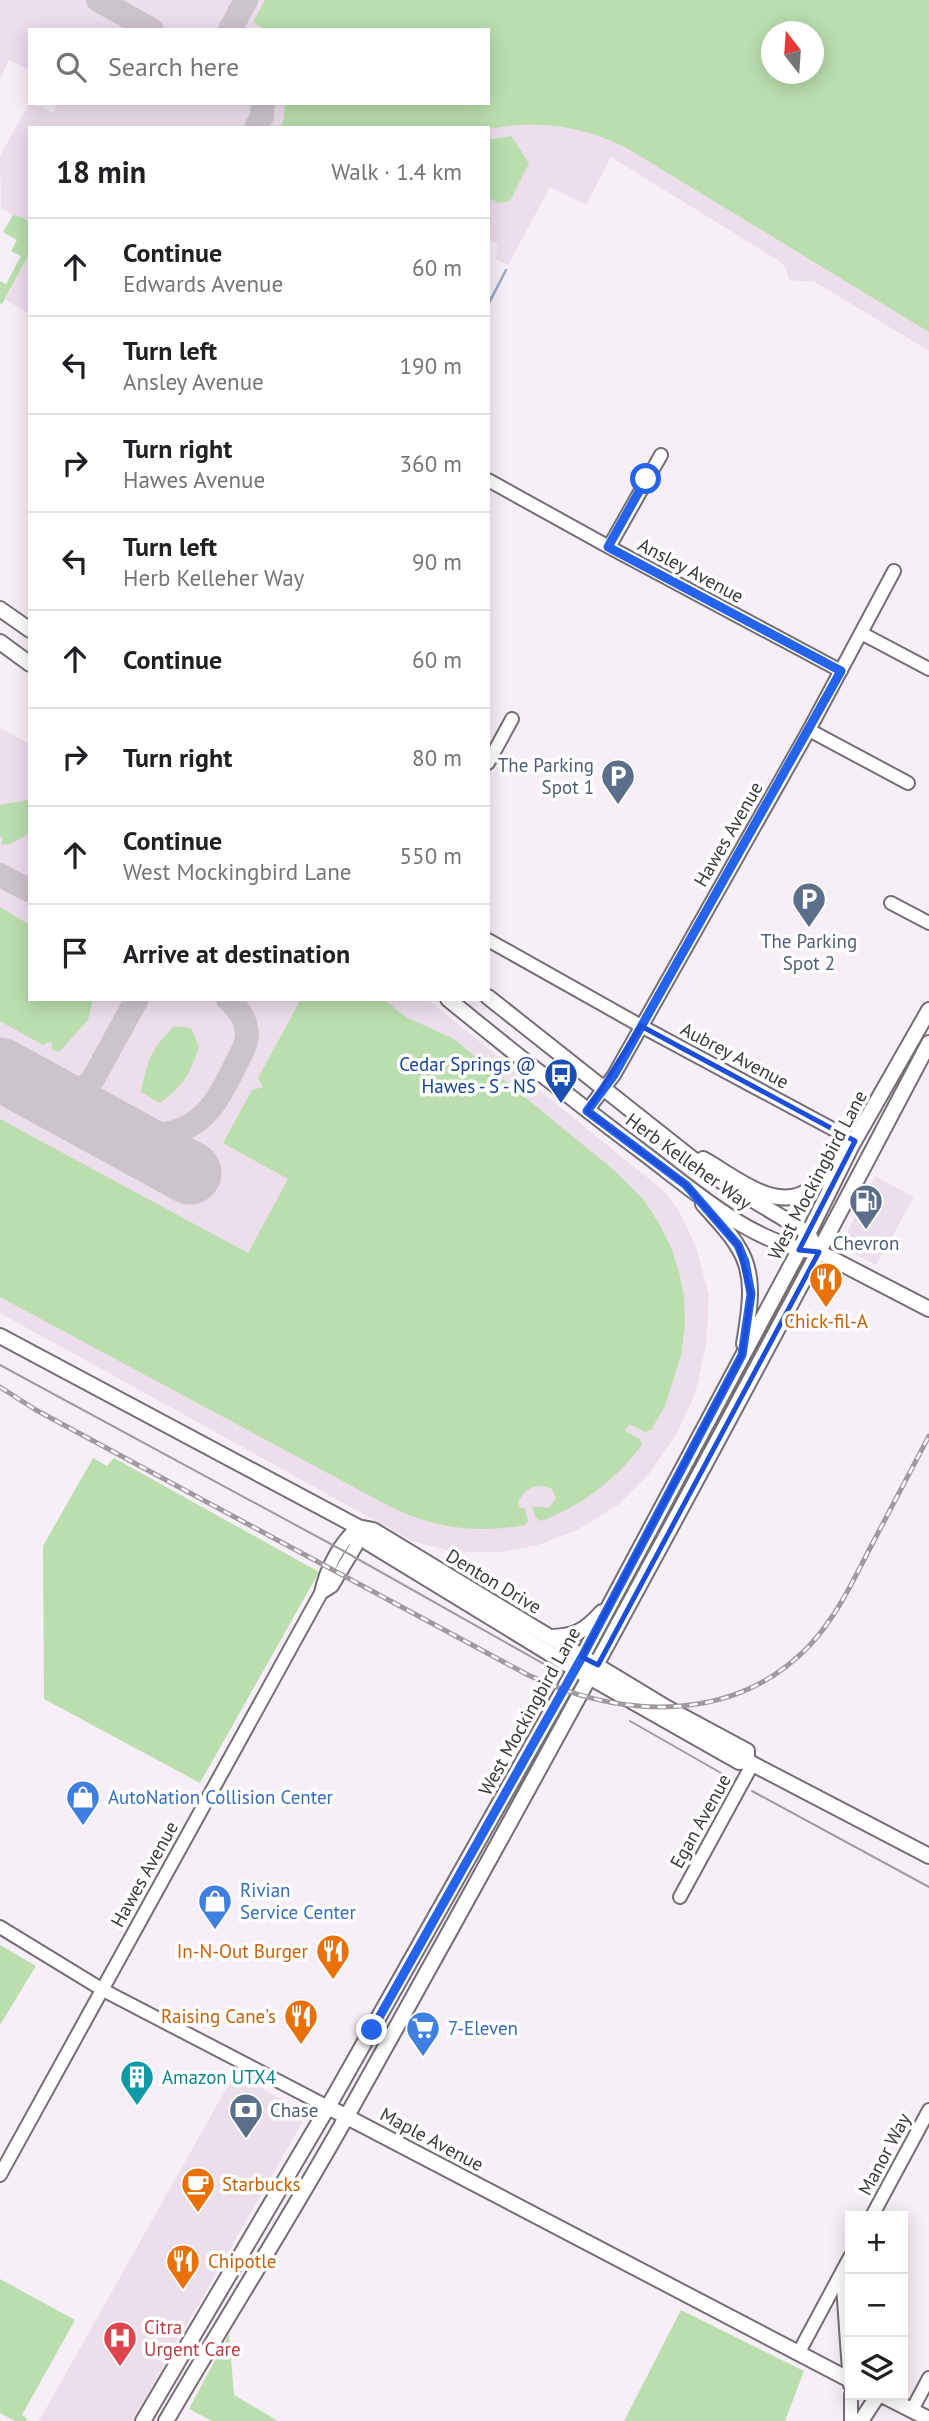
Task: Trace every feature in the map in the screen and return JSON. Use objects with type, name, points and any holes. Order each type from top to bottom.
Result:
[{"type":"main road","points":[[0,609],[28,629]]},
{"type":"main road","points":[[0,642],[28,663]]},
{"type":"main road","name":"Herb Kelleher Way","points":[[490,999],[687,1155],[742,1195],[808,1233],[819,1252]]},
{"type":"main road","name":"Herb Kelleher Way","points":[[450,1001],[587,1111],[737,1221],[799,1250],[819,1252]]},
{"type":"main road","name":"West Mockingbird Lane","points":[[143,2421],[328,2107],[579,1663],[854,1143],[929,1010]]},
{"type":"main road","points":[[915,1034],[929,1043]]},
{"type":"main road","name":"West Mockingbird Lane","points":[[166,2421],[346,2116],[594,1671],[929,1043]]},
{"type":"main road","points":[[687,1155],[699,1157],[757,1191],[772,1197],[784,1197],[802,1194],[814,1187],[838,1156],[854,1143]]},
{"type":"main road","points":[[686,1185],[738,1245],[745,1262],[751,1294],[742,1355]]},
{"type":"main road","points":[[819,1252],[929,1309]]},
{"type":"main road","name":"Denton Drive","points":[[0,1336],[358,1527],[373,1530],[549,1636],[579,1663]]},
{"type":"main road","points":[[661,1508],[677,1519]]},
{"type":"main road","name":"Denton Drive","points":[[358,1527],[367,1542],[594,1671],[657,1717],[738,1762],[750,1762],[929,1856]]},
{"type":"main road","points":[[549,1636],[567,1637],[575,1634],[612,1601]]},
{"type":"main road","points":[[494,1814],[510,1822]]},
{"type":"main road","points":[[406,1969],[423,1979]]},
{"type":"main road","name":"Maple Avenue","points":[[328,2107],[799,2352],[845,2379]]},
{"type":"main road","points":[[260,2224],[277,2234]]},
{"type":"main road","points":[[180,2357],[198,2367]]},
{"type":"main road","points":[[861,2421],[876,2400]]},
{"type":"main road","points":[[891,2400],[929,2419]]},
{"type":"street","points":[[608,547],[661,455]]},
{"type":"street","name":"Ansley Avenue","points":[[490,481],[841,671]]},
{"type":"street","name":"Hawes Avenue","points":[[587,1111],[604,1089],[641,1026],[809,730],[894,571]]},
{"type":"street","points":[[861,633],[929,669]]},
{"type":"street","points":[[490,759],[512,719]]},
{"type":"street","points":[[809,730],[908,783]]},
{"type":"street","points":[[891,903],[929,923]]},
{"type":"street","name":"Aubrey Avenue","points":[[490,941],[854,1143]]},
{"type":"street","name":"Hawes Avenue","points":[[0,2175],[321,1593],[344,1539],[358,1527]]},
{"type":"street","name":"Egan Avenue","points":[[680,1897],[750,1762]]},
{"type":"street","name":"Maple Avenue","points":[[0,1927],[103,1990],[328,2107]]},
{"type":"street","name":"Manor Way","points":[[875,2211],[929,2110]]},
{"type":"street","points":[[799,2352],[845,2267]]},
{"type":"street","points":[[840,2277],[844,2285],[847,2337]]},
{"type":"street","points":[[912,2410],[929,2378]]},
{"type":"street","points":[[850,2421],[851,2400]]},
{"type":"highlighted area","points":[[641,1026],[855,1141],[799,1250],[819,1252],[598,1665],[582,1657],[742,1355],[751,1295],[738,1245],[686,1185],[587,1111]]},
{"type":"shaded area","points":[[0,0],[929,0],[929,351],[815,282],[789,280],[785,267],[779,261],[611,157],[586,205],[550,187],[508,265],[496,259],[497,244],[490,240],[490,126],[28,126],[28,220],[1,208],[0,156],[28,105],[36,105],[53,113],[58,105],[490,105],[490,28],[28,28],[28,69],[9,60],[0,79]]},
{"type":"shaded area","points":[[28,256],[28,313],[5,300]]},
{"type":"shaded area","points":[[0,728],[28,743],[28,1001],[429,1001],[665,1192],[679,1211],[696,1247],[709,1295],[706,1346],[695,1394],[677,1433],[649,1474],[618,1505],[577,1530],[538,1545],[500,1552],[456,1552],[414,1542],[0,1313]]},
{"type":"shaded area","points":[[875,1176],[914,1197],[876,1265],[851,1252],[845,1236]]},
{"type":"shaded area","points":[[235,2073],[307,2114],[132,2421],[39,2421]]},
{"type":"green space","points":[[265,0],[929,0],[929,332],[625,147],[591,134],[542,125],[490,129],[490,126],[281,126],[285,105],[490,105],[490,28],[261,28],[253,22]]},
{"type":"green space","points":[[511,136],[529,163],[510,201],[498,203],[490,198],[490,140]]},
{"type":"green space","points":[[13,215],[28,221],[28,256],[2,304],[0,281],[6,284],[21,256],[11,251],[17,240],[3,232]]},
{"type":"green space","points":[[28,800],[28,834],[2,845],[0,805]]},
{"type":"green space","points":[[0,907],[28,924],[28,1001],[93,1001],[88,1020],[59,1052],[52,1050],[52,1041],[43,1045],[0,1021]]},
{"type":"green space","points":[[300,1001],[386,1001],[406,1017],[454,1039],[615,1171],[643,1199],[671,1247],[684,1297],[685,1325],[681,1355],[665,1406],[651,1430],[645,1432],[629,1424],[625,1431],[640,1439],[642,1445],[609,1480],[571,1507],[541,1521],[536,1518],[532,1506],[549,1508],[556,1498],[552,1489],[536,1486],[528,1490],[518,1502],[520,1508],[525,1508],[528,1521],[525,1525],[472,1529],[422,1520],[389,1506],[0,1297],[0,1119],[248,1253],[288,1179],[223,1143],[252,1090],[263,1087],[258,1078]]},
{"type":"green space","points":[[174,1026],[191,1028],[199,1047],[185,1079],[160,1103],[141,1092],[151,1056]]},
{"type":"green space","points":[[93,1458],[107,1466],[114,1458],[319,1572],[200,1783],[44,1699],[43,1546]]},
{"type":"green space","points":[[0,1945],[36,1966],[0,2025]]},
{"type":"green space","points":[[0,2279],[75,2320],[22,2415],[27,2418],[26,2421],[15,2421],[0,2413]]},
{"type":"green space","points":[[681,2310],[804,2371],[785,2421],[624,2421]]},
{"type":"green space","points":[[229,2334],[234,2395],[278,2421],[212,2421],[189,2409]]},
{"type":"waterway","points":[[490,301],[506,270]]},
{"type":"taxiway","points":[[98,0],[148,28]]},
{"type":"taxiway","points":[[231,28],[246,0]]},
{"type":"taxiway","points":[[257,126],[262,116],[263,105]]},
{"type":"taxiway","points":[[0,875],[28,890]]},
{"type":"taxiway","points":[[35,1088],[66,1094],[87,1085],[93,1079],[136,1001]]},
{"type":"taxiway","points":[[116,1132],[140,1136],[180,1130],[199,1119],[214,1104],[242,1052],[247,1036],[244,1020],[230,1001]]},
{"type":"runway","points":[[0,1069],[190,1173]]},
{"type":"tram line","points":[[0,1365],[340,1549],[551,1668]]},
{"type":"tram line","points":[[630,1721],[728,1777]]},
{"type":"tram line","points":[[752,1791],[929,1887]]},
{"type":"railway","points":[[0,1387],[36,1410],[528,1675],[564,1690],[638,1706],[675,1706],[712,1701],[747,1690],[780,1671],[810,1645],[843,1599],[929,1436]]},
{"type":"place","name":"The Parking Spot 1","points":[[618,806]]},
{"type":"place","name":"The Parking Spot 2","points":[[809,929]]},
{"type":"place","name":"Cedar Springs @ Hawes - S - NS","points":[[561,1105]]},
{"type":"place","name":"Chevron","points":[[866,1231]]},
{"type":"place","name":"Chick-fil-A","points":[[826,1309]]},
{"type":"place","name":"AutoNation Collision Center","points":[[83,1827]]},
{"type":"place","name":"Rivian Service Center","points":[[215,1931]]},
{"type":"place","name":"In-N-Out Burger","points":[[333,1981]]},
{"type":"place","name":"Raising Cane's","points":[[301,2046]]},
{"type":"place","name":"7-Eleven","points":[[423,2058]]},
{"type":"place","name":"Amazon UTX4","points":[[137,2107]]},
{"type":"place","name":"Chase","points":[[246,2140]]},
{"type":"place","name":"Starbucks","points":[[198,2214]]},
{"type":"place","name":"Chipotle","points":[[183,2291]]},
{"type":"place","name":"Citra Urgent Care","points":[[120,2368]]},
{"type":"route","points":[[372,2030],[582,1657],[742,1355],[751,1294],[745,1262],[738,1245],[686,1185],[587,1111],[614,1075],[841,671],[608,547],[646,479]]}]
